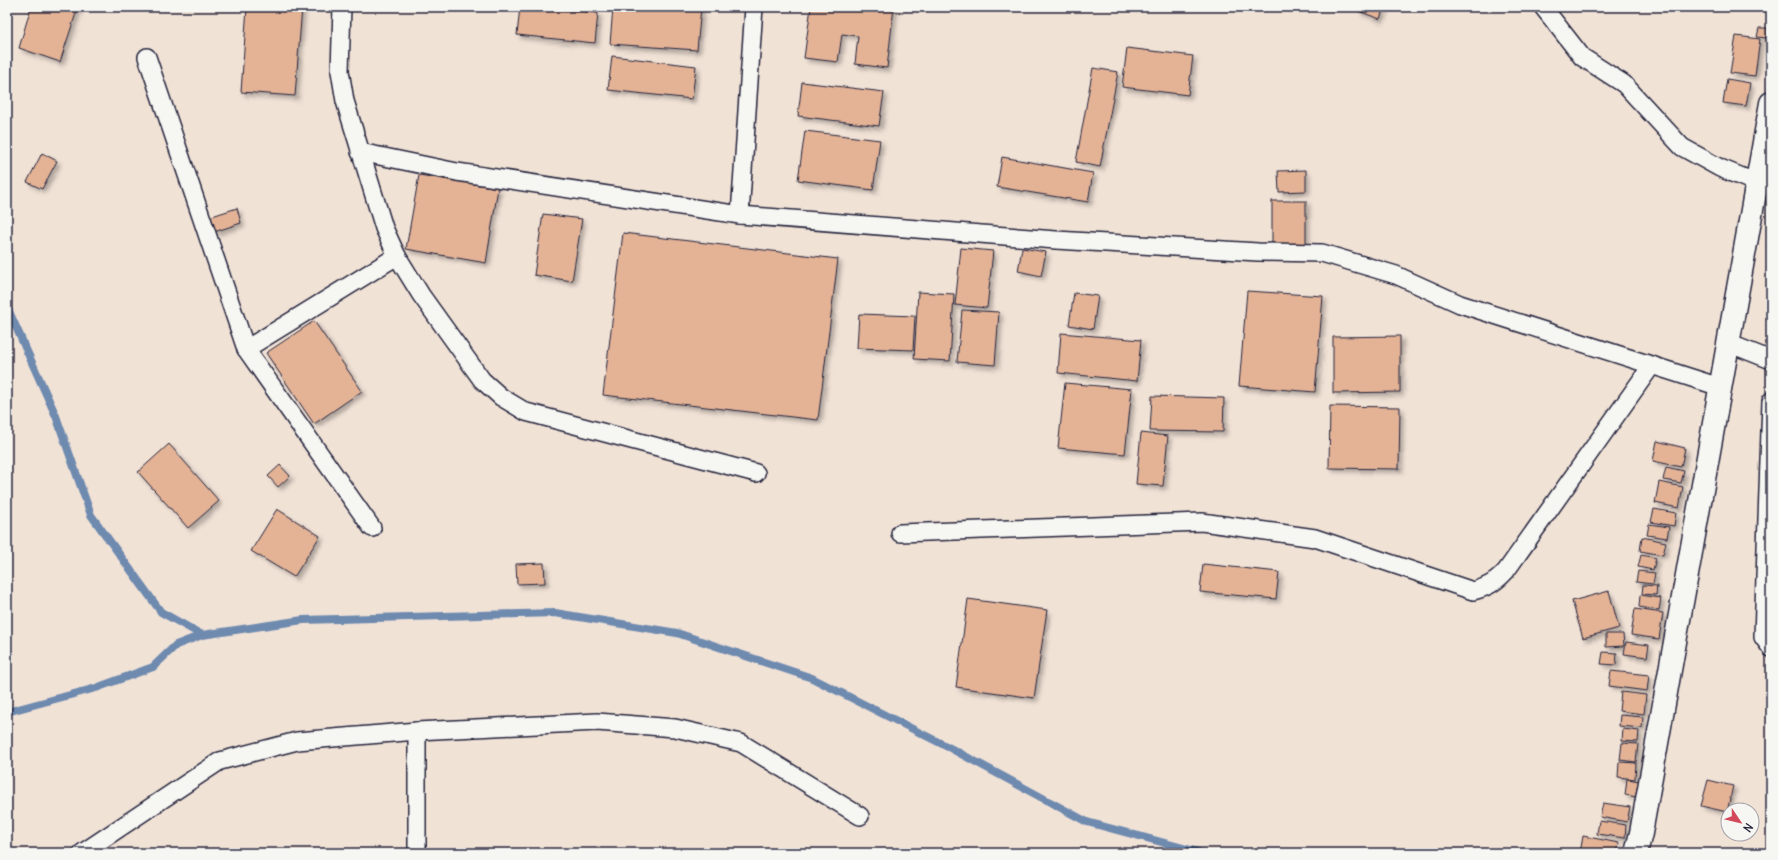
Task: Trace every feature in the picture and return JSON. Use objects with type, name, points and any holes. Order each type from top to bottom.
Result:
[{"type":"street","points":[[1636,853],[1641,834],[1771,104]]},
{"type":"lane","points":[[342,7],[340,70],[345,101],[384,228],[397,256],[421,295],[482,380],[501,397],[526,412],[756,473]]},
{"type":"lane","points":[[740,215],[754,7]]},
{"type":"lane","points":[[1543,7],[1582,57],[1624,84],[1682,147],[1720,168],[1756,183]]},
{"type":"lane","points":[[146,57],[246,349],[372,528]]},
{"type":"lane","points":[[360,152],[457,172],[740,215],[1071,241],[1258,252],[1322,253],[1396,275],[1460,304],[1720,387]]},
{"type":"lane","points":[[246,349],[397,256]]},
{"type":"lane","points":[[1728,343],[1771,360]]},
{"type":"lane","points":[[900,533],[1202,522],[1315,538],[1473,591],[1487,587],[1497,581],[1506,571],[1652,365]]},
{"type":"lane","points":[[1771,401],[1763,637],[1771,648]]},
{"type":"lane","points":[[82,853],[220,761],[297,741],[417,731],[597,722],[675,728],[741,742],[860,816]]},
{"type":"lane","points":[[417,731],[417,853]]},
{"type":"shaded area","points":[[7,7],[1771,7],[1771,853],[7,853]]},
{"type":"building","points":[[31,7],[78,7],[60,62],[19,48]]},
{"type":"building","points":[[247,7],[302,7],[295,96],[241,92]]},
{"type":"building","points":[[520,7],[541,7],[598,13],[595,43],[517,35]]},
{"type":"building","points":[[613,7],[701,7],[697,50],[610,44]]},
{"type":"building","points":[[811,7],[894,7],[887,68],[855,64],[858,36],[842,34],[838,62],[804,58]]},
{"type":"building","points":[[1359,7],[1384,7],[1380,19],[1358,11]]},
{"type":"building","points":[[1759,28],[1768,28],[1767,38],[1757,37]]},
{"type":"building","points":[[1736,36],[1760,39],[1755,76],[1730,73]]},
{"type":"building","points":[[1127,48],[1193,56],[1188,95],[1122,87]]},
{"type":"building","points":[[612,56],[696,66],[692,99],[608,90]]},
{"type":"building","points":[[1093,68],[1118,72],[1100,167],[1076,162]]},
{"type":"building","points":[[1727,79],[1750,83],[1746,106],[1723,103]]},
{"type":"building","points":[[802,82],[884,92],[879,126],[798,116]]},
{"type":"building","points":[[805,131],[880,140],[873,190],[798,180]]},
{"type":"building","points":[[42,153],[57,161],[42,189],[27,182]]},
{"type":"building","points":[[1002,157],[1093,173],[1088,202],[997,187]]},
{"type":"building","points":[[1306,170],[1306,191],[1279,192],[1278,171]]},
{"type":"building","points":[[419,175],[498,188],[486,263],[406,249]]},
{"type":"building","points":[[1272,201],[1306,201],[1306,244],[1272,244]]},
{"type":"building","points":[[237,208],[241,223],[214,232],[209,217]]},
{"type":"building","points":[[543,214],[582,219],[572,281],[534,275]]},
{"type":"building","points":[[623,233],[838,259],[818,420],[603,395]]},
{"type":"building","points":[[961,248],[993,251],[987,308],[955,305]]},
{"type":"building","points":[[1022,248],[1046,252],[1041,276],[1018,271]]},
{"type":"building","points":[[1247,291],[1323,296],[1315,392],[1239,386]]},
{"type":"building","points":[[918,292],[954,294],[950,361],[914,359]]},
{"type":"building","points":[[1074,293],[1098,296],[1093,329],[1069,325]]},
{"type":"building","points":[[962,310],[999,312],[995,365],[957,362]]},
{"type":"building","points":[[859,314],[915,316],[913,350],[857,348]]},
{"type":"building","points":[[314,321],[362,391],[314,424],[266,353]]},
{"type":"building","points":[[1061,333],[1141,340],[1137,381],[1058,373]]},
{"type":"building","points":[[1400,336],[1400,392],[1333,393],[1333,337]]},
{"type":"building","points":[[1065,383],[1132,389],[1125,454],[1058,448]]},
{"type":"building","points":[[1152,396],[1224,398],[1223,432],[1150,431]]},
{"type":"building","points":[[1330,406],[1400,407],[1399,469],[1329,468]]},
{"type":"building","points":[[1141,433],[1168,436],[1163,486],[1136,484]]},
{"type":"building","points":[[1657,441],[1685,448],[1681,467],[1653,461]]},
{"type":"building","points":[[169,444],[219,501],[188,528],[138,472]]},
{"type":"building","points":[[280,465],[290,476],[278,487],[268,476]]},
{"type":"building","points":[[1666,467],[1684,471],[1681,483],[1663,480]]},
{"type":"building","points":[[1659,482],[1683,487],[1679,508],[1655,503]]},
{"type":"building","points":[[277,509],[320,536],[294,577],[251,551]]},
{"type":"building","points":[[1654,509],[1676,513],[1674,526],[1651,522]]},
{"type":"building","points":[[1649,524],[1669,527],[1667,538],[1647,535]]},
{"type":"building","points":[[1642,537],[1666,542],[1663,555],[1640,551]]},
{"type":"building","points":[[1641,555],[1656,558],[1653,570],[1638,567]]},
{"type":"building","points":[[544,563],[545,583],[517,584],[516,564]]},
{"type":"building","points":[[1203,564],[1279,572],[1276,599],[1200,592]]},
{"type":"building","points":[[1638,571],[1655,573],[1653,584],[1636,582]]},
{"type":"building","points":[[1643,585],[1657,586],[1656,595],[1642,594]]},
{"type":"building","points":[[1609,591],[1619,628],[1583,638],[1572,601]]},
{"type":"building","points":[[1640,595],[1661,598],[1659,610],[1639,607]]},
{"type":"building","points":[[968,599],[1047,610],[1034,698],[956,687]]},
{"type":"building","points":[[1635,609],[1663,613],[1659,639],[1631,635]]},
{"type":"building","points":[[1606,634],[1623,634],[1624,646],[1606,647]]},
{"type":"building","points":[[1626,642],[1649,645],[1647,657],[1624,654]]},
{"type":"building","points":[[1603,652],[1617,653],[1616,665],[1601,664]]},
{"type":"building","points":[[1611,671],[1649,675],[1647,691],[1609,686]]},
{"type":"building","points":[[1621,692],[1646,695],[1644,714],[1619,711]]},
{"type":"building","points":[[1620,715],[1643,717],[1642,728],[1619,726]]},
{"type":"building","points":[[1623,729],[1639,731],[1638,742],[1622,741]]},
{"type":"building","points":[[1622,743],[1638,744],[1636,762],[1620,760]]},
{"type":"building","points":[[1619,762],[1636,763],[1635,779],[1618,777]]},
{"type":"building","points":[[1627,779],[1640,781],[1637,797],[1625,795]]},
{"type":"building","points":[[1708,780],[1733,786],[1729,802],[1720,802],[1720,810],[1701,806]]},
{"type":"building","points":[[1603,803],[1630,807],[1627,822],[1600,817]]},
{"type":"building","points":[[1599,821],[1626,825],[1625,838],[1597,834]]},
{"type":"building","points":[[1583,836],[1619,843],[1617,853],[1580,853]]},
{"type":"waterway","points":[[7,307],[56,416],[91,515],[161,612],[202,635],[303,620],[555,613],[677,633],[812,678],[952,749],[1087,822],[1202,853]]},
{"type":"waterway","points":[[7,712],[96,688],[153,667],[176,645],[202,635]]}]
